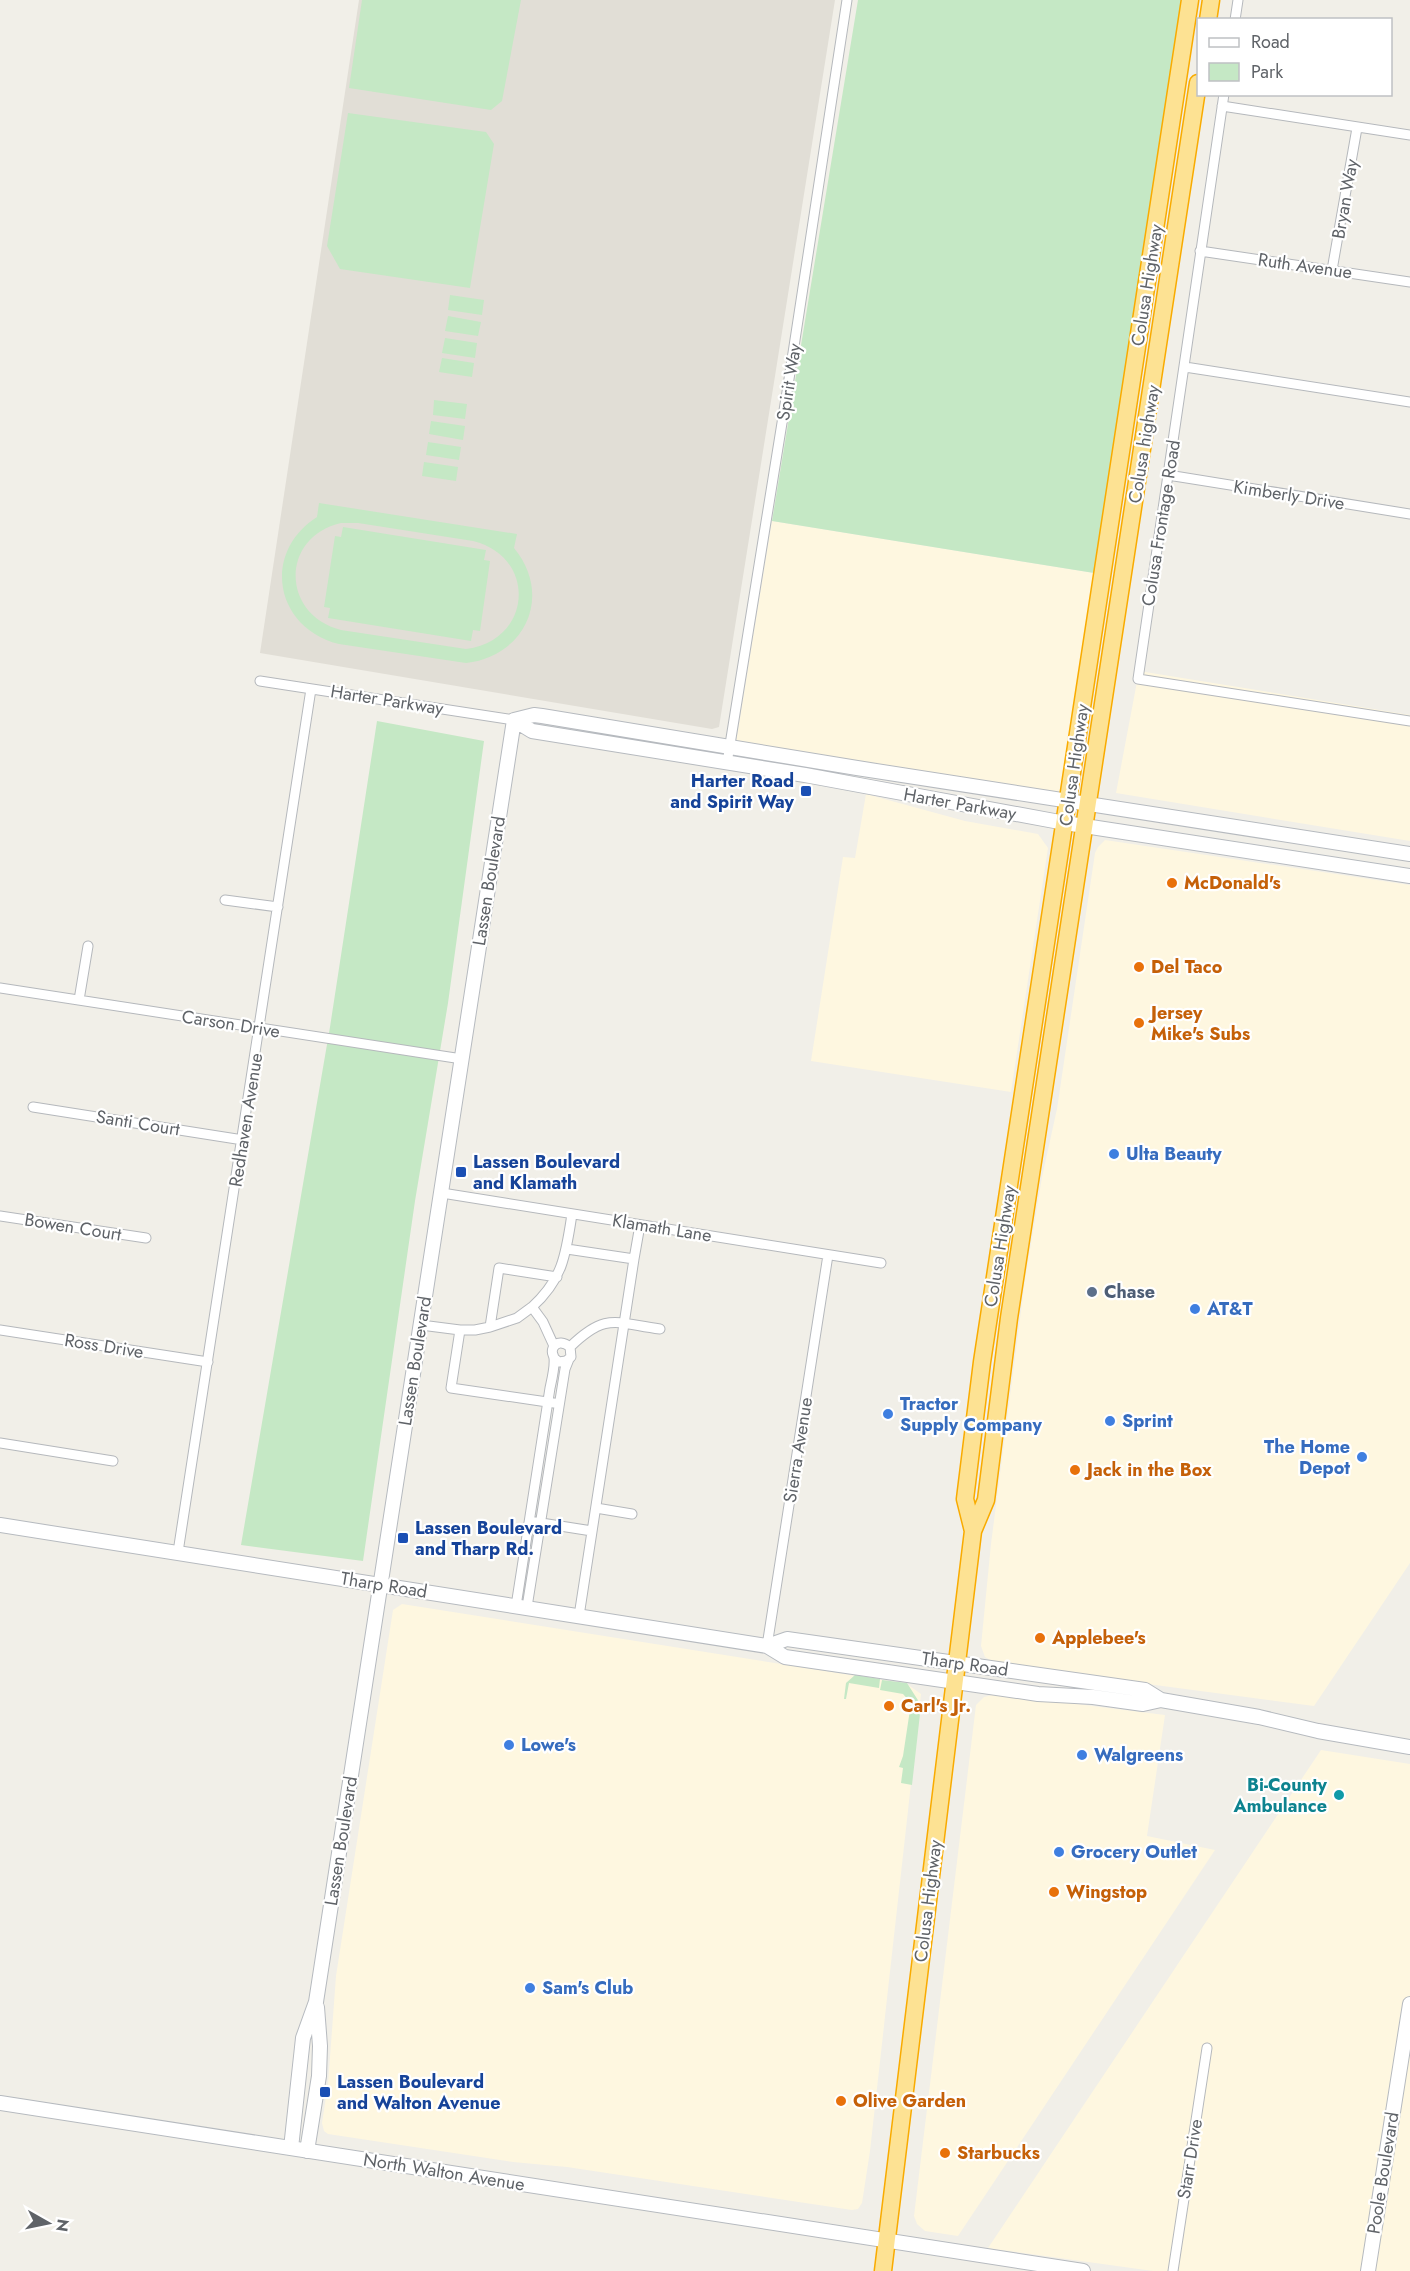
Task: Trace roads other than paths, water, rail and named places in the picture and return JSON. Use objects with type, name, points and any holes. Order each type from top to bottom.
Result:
[{"type":"highway","name":"Colusa Highway","points":[[973,1531],[965,1498],[982,1362],[1190,0]]},
{"type":"highway","points":[[1208,18],[1211,0]]},
{"type":"highway","name":"Colusa highway","points":[[1089,804],[1197,90]]},
{"type":"highway","name":"Colusa Highway","points":[[883,2271],[973,1531],[986,1500],[1010,1318],[1089,804]]},
{"type":"street","name":"Spirit Way","points":[[727,763],[847,0]]},
{"type":"street","points":[[1235,18],[1238,0]]},
{"type":"street","name":"Colusa Frontage Road","points":[[1224,96],[1138,680],[1410,721]]},
{"type":"street","points":[[1222,106],[1410,135]]},
{"type":"street","name":"Bryan Way","points":[[1332,270],[1358,128]]},
{"type":"street","name":"Ruth Avenue","points":[[1200,251],[1410,282]]},
{"type":"street","points":[[1185,367],[1410,402]]},
{"type":"street","name":"Kimberly Drive","points":[[1168,476],[1410,514]]},
{"type":"street","name":"Harter Parkway","points":[[260,681],[514,720],[542,716],[1410,854]]},
{"type":"street","name":"Redhaven Avenue","points":[[178,1552],[311,688]]},
{"type":"street","name":"Harter Parkway","points":[[514,720],[532,731],[1065,823],[1410,876]]},
{"type":"street","name":"Lassen Boulevard","points":[[291,2148],[303,2038],[316,2002],[514,720]]},
{"type":"street","points":[[225,900],[278,907]]},
{"type":"street","points":[[79,1000],[88,946]]},
{"type":"street","name":"Carson Drive","points":[[0,988],[462,1059]]},
{"type":"street","name":"Santi Court","points":[[33,1107],[243,1140]]},
{"type":"street","name":"Klamath Lane","points":[[442,1193],[881,1263]]},
{"type":"street","points":[[421,1325],[476,1330],[517,1318],[532,1307],[557,1277],[567,1249],[572,1214]]},
{"type":"street","name":"Bowen Court","points":[[0,1216],[146,1238]]},
{"type":"street","points":[[579,1616],[640,1225]]},
{"type":"street","points":[[567,1249],[634,1259]]},
{"type":"street","name":"Sierra Avenue","points":[[767,1646],[828,1255]]},
{"type":"street","points":[[490,1327],[499,1268],[557,1277]]},
{"type":"street","points":[[522,1606],[530,1521],[554,1358],[552,1352],[554,1346],[543,1322],[532,1307]]},
{"type":"street","points":[[570,1347],[599,1324],[608,1322],[660,1329]]},
{"type":"street","name":"Ross Drive","points":[[0,1330],[208,1362]]},
{"type":"street","points":[[460,1330],[451,1388],[560,1404]]},
{"type":"street","points":[[522,1606],[541,1523],[560,1404],[572,1353],[570,1347],[563,1342],[554,1346]]},
{"type":"street","points":[[554,1358],[559,1362],[569,1359]]},
{"type":"street","points":[[0,1443],[113,1461]]},
{"type":"street","points":[[596,1508],[632,1514]]},
{"type":"street","points":[[530,1521],[592,1531]]},
{"type":"street","name":"Tharp Road","points":[[0,1525],[767,1646],[785,1657],[955,1683],[1143,1704],[1161,1700]]},
{"type":"street","name":"Tharp Road","points":[[767,1646],[787,1639],[1145,1690],[1161,1700],[1259,1717],[1318,1731],[1410,1748]]},
{"type":"street","name":"Lassen Boulevard","points":[[308,2151],[319,2076],[320,2046],[316,2002]]},
{"type":"street","name":"Poole Boulevard","points":[[1368,2271],[1410,2004]]},
{"type":"street","name":"Starr Drive","points":[[1173,2271],[1207,2048]]},
{"type":"street","name":"North Walton Avenue","points":[[0,2103],[1083,2271]]},
{"type":"place","name":"Harter Road and Spirit Way","points":[[806,791]]},
{"type":"place","name":"McDonald's","points":[[1172,883]]},
{"type":"place","name":"Del Taco","points":[[1139,967]]},
{"type":"place","name":"Jersey Mike's Subs","points":[[1139,1023]]},
{"type":"place","name":"Ulta Beauty","points":[[1114,1154]]},
{"type":"place","name":"Lassen Boulevard and Klamath","points":[[461,1172]]},
{"type":"place","name":"Chase","points":[[1092,1292]]},
{"type":"place","name":"AT&T","points":[[1195,1309]]},
{"type":"place","name":"Tractor Supply Company","points":[[888,1414]]},
{"type":"place","name":"Sprint","points":[[1110,1421]]},
{"type":"place","name":"The Home Depot","points":[[1362,1457]]},
{"type":"place","name":"Jack in the Box","points":[[1075,1470]]},
{"type":"place","name":"Lassen Boulevard and Tharp Rd.","points":[[403,1538]]},
{"type":"place","name":"Applebee's","points":[[1040,1638]]},
{"type":"place","name":"Carl's Jr.","points":[[889,1706]]},
{"type":"place","name":"Lowe's","points":[[509,1745]]},
{"type":"place","name":"Walgreens","points":[[1082,1755]]},
{"type":"place","name":"Bi-County Ambulance","points":[[1339,1795]]},
{"type":"place","name":"Grocery Outlet","points":[[1059,1852]]},
{"type":"place","name":"Wingstop","points":[[1054,1892]]},
{"type":"place","name":"Sam's Club","points":[[530,1988]]},
{"type":"place","name":"Lassen Boulevard and Walton Avenue","points":[[325,2092]]},
{"type":"place","name":"Olive Garden","points":[[841,2101]]},
{"type":"place","name":"Starbucks","points":[[945,2153]]}]
